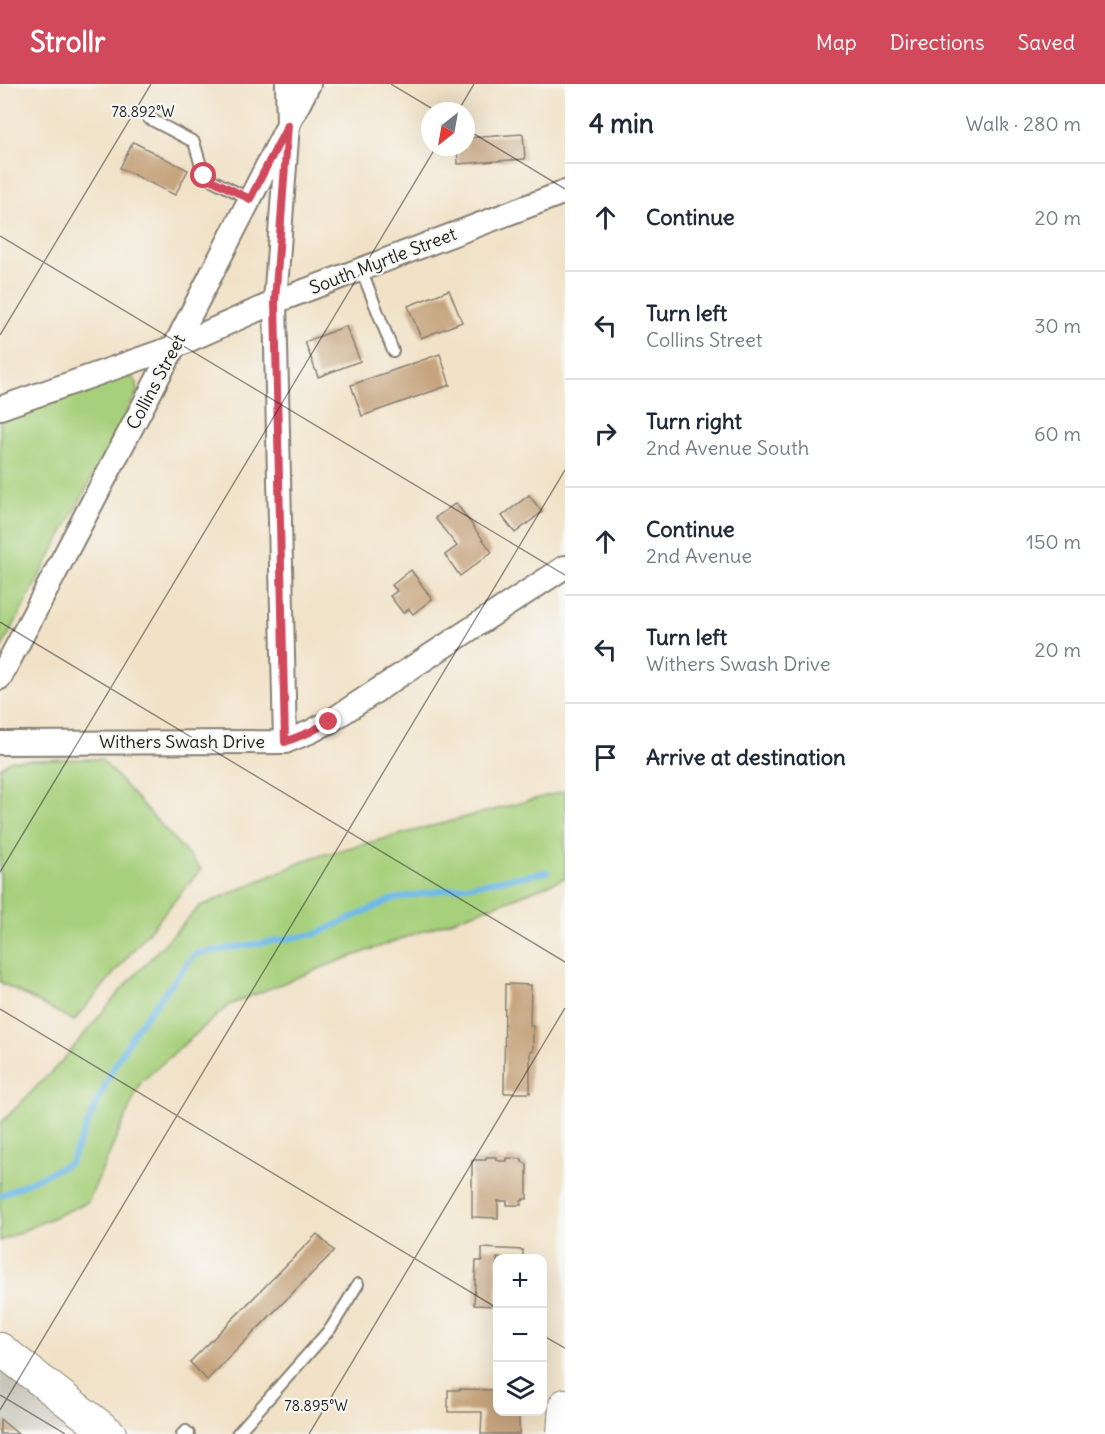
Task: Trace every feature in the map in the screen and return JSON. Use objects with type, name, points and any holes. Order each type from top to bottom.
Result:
[{"type":"main road","points":[[0,1349],[110,1434]]},
{"type":"street","points":[[285,742],[275,302],[288,125],[287,84]]},
{"type":"street","name":"Collins Street","points":[[0,678],[309,84]]},
{"type":"street","name":"South Myrtle Street","points":[[0,408],[174,347],[275,302],[565,192]]},
{"type":"street","name":"Withers Swash Drive","points":[[0,743],[285,742],[329,722],[565,567]]},
{"type":"lane","points":[[148,118],[194,142],[204,176],[250,199]]},
{"type":"lane","points":[[361,269],[393,351]]},
{"type":"lane","points":[[237,1434],[331,1328],[358,1284]]},
{"type":"lane","points":[[182,1434],[186,1431],[189,1434]]},
{"type":"shaded area","points":[[0,1347],[111,1434],[0,1434]]},
{"type":"green space","points":[[118,377],[132,377],[137,383],[137,393],[0,651],[0,420]]},
{"type":"green space","points":[[101,759],[201,869],[74,1021],[0,982],[0,768],[11,760]]},
{"type":"green space","points":[[565,791],[565,878],[331,964],[229,1005],[141,1082],[88,1202],[0,1241],[0,1124],[62,1061],[121,990],[199,907],[311,858]]},
{"type":"building","points":[[523,134],[525,159],[458,164],[458,156],[475,156],[475,137]]},
{"type":"building","points":[[133,142],[188,170],[175,195],[120,168]]},
{"type":"building","points":[[449,290],[462,322],[421,338],[408,306]]},
{"type":"building","points":[[346,326],[360,361],[318,377],[305,342]]},
{"type":"building","points":[[440,354],[450,385],[362,416],[351,385]]},
{"type":"building","points":[[529,495],[542,512],[515,533],[502,516]]},
{"type":"building","points":[[456,503],[492,552],[460,576],[445,555],[457,546],[435,518]]},
{"type":"building","points":[[411,570],[432,599],[413,614],[409,609],[403,613],[390,596],[397,591],[392,585]]},
{"type":"building","points":[[505,984],[531,985],[530,1026],[533,1026],[533,1051],[530,1051],[530,1093],[504,1093]]},
{"type":"building","points":[[486,1157],[496,1157],[496,1160],[500,1161],[507,1161],[507,1158],[522,1159],[522,1162],[527,1164],[527,1199],[521,1201],[521,1205],[507,1205],[507,1201],[498,1201],[498,1218],[472,1217],[472,1160],[486,1160]]},
{"type":"building","points":[[317,1234],[334,1251],[207,1380],[190,1362]]},
{"type":"building","points":[[482,1248],[523,1250],[523,1254],[493,1254],[493,1306],[474,1305],[476,1261],[482,1261]]},
{"type":"building","points":[[448,1390],[493,1390],[493,1416],[519,1416],[519,1434],[481,1434],[482,1412],[448,1412]]},
{"type":"building","points":[[0,1419],[18,1434],[0,1434]]},
{"type":"waterway","points":[[0,1196],[70,1163],[112,1070],[136,1029],[195,954],[316,934],[393,899],[547,872]]},
{"type":"route","points":[[204,176],[250,199],[288,125],[275,302],[285,742],[329,722]]}]
